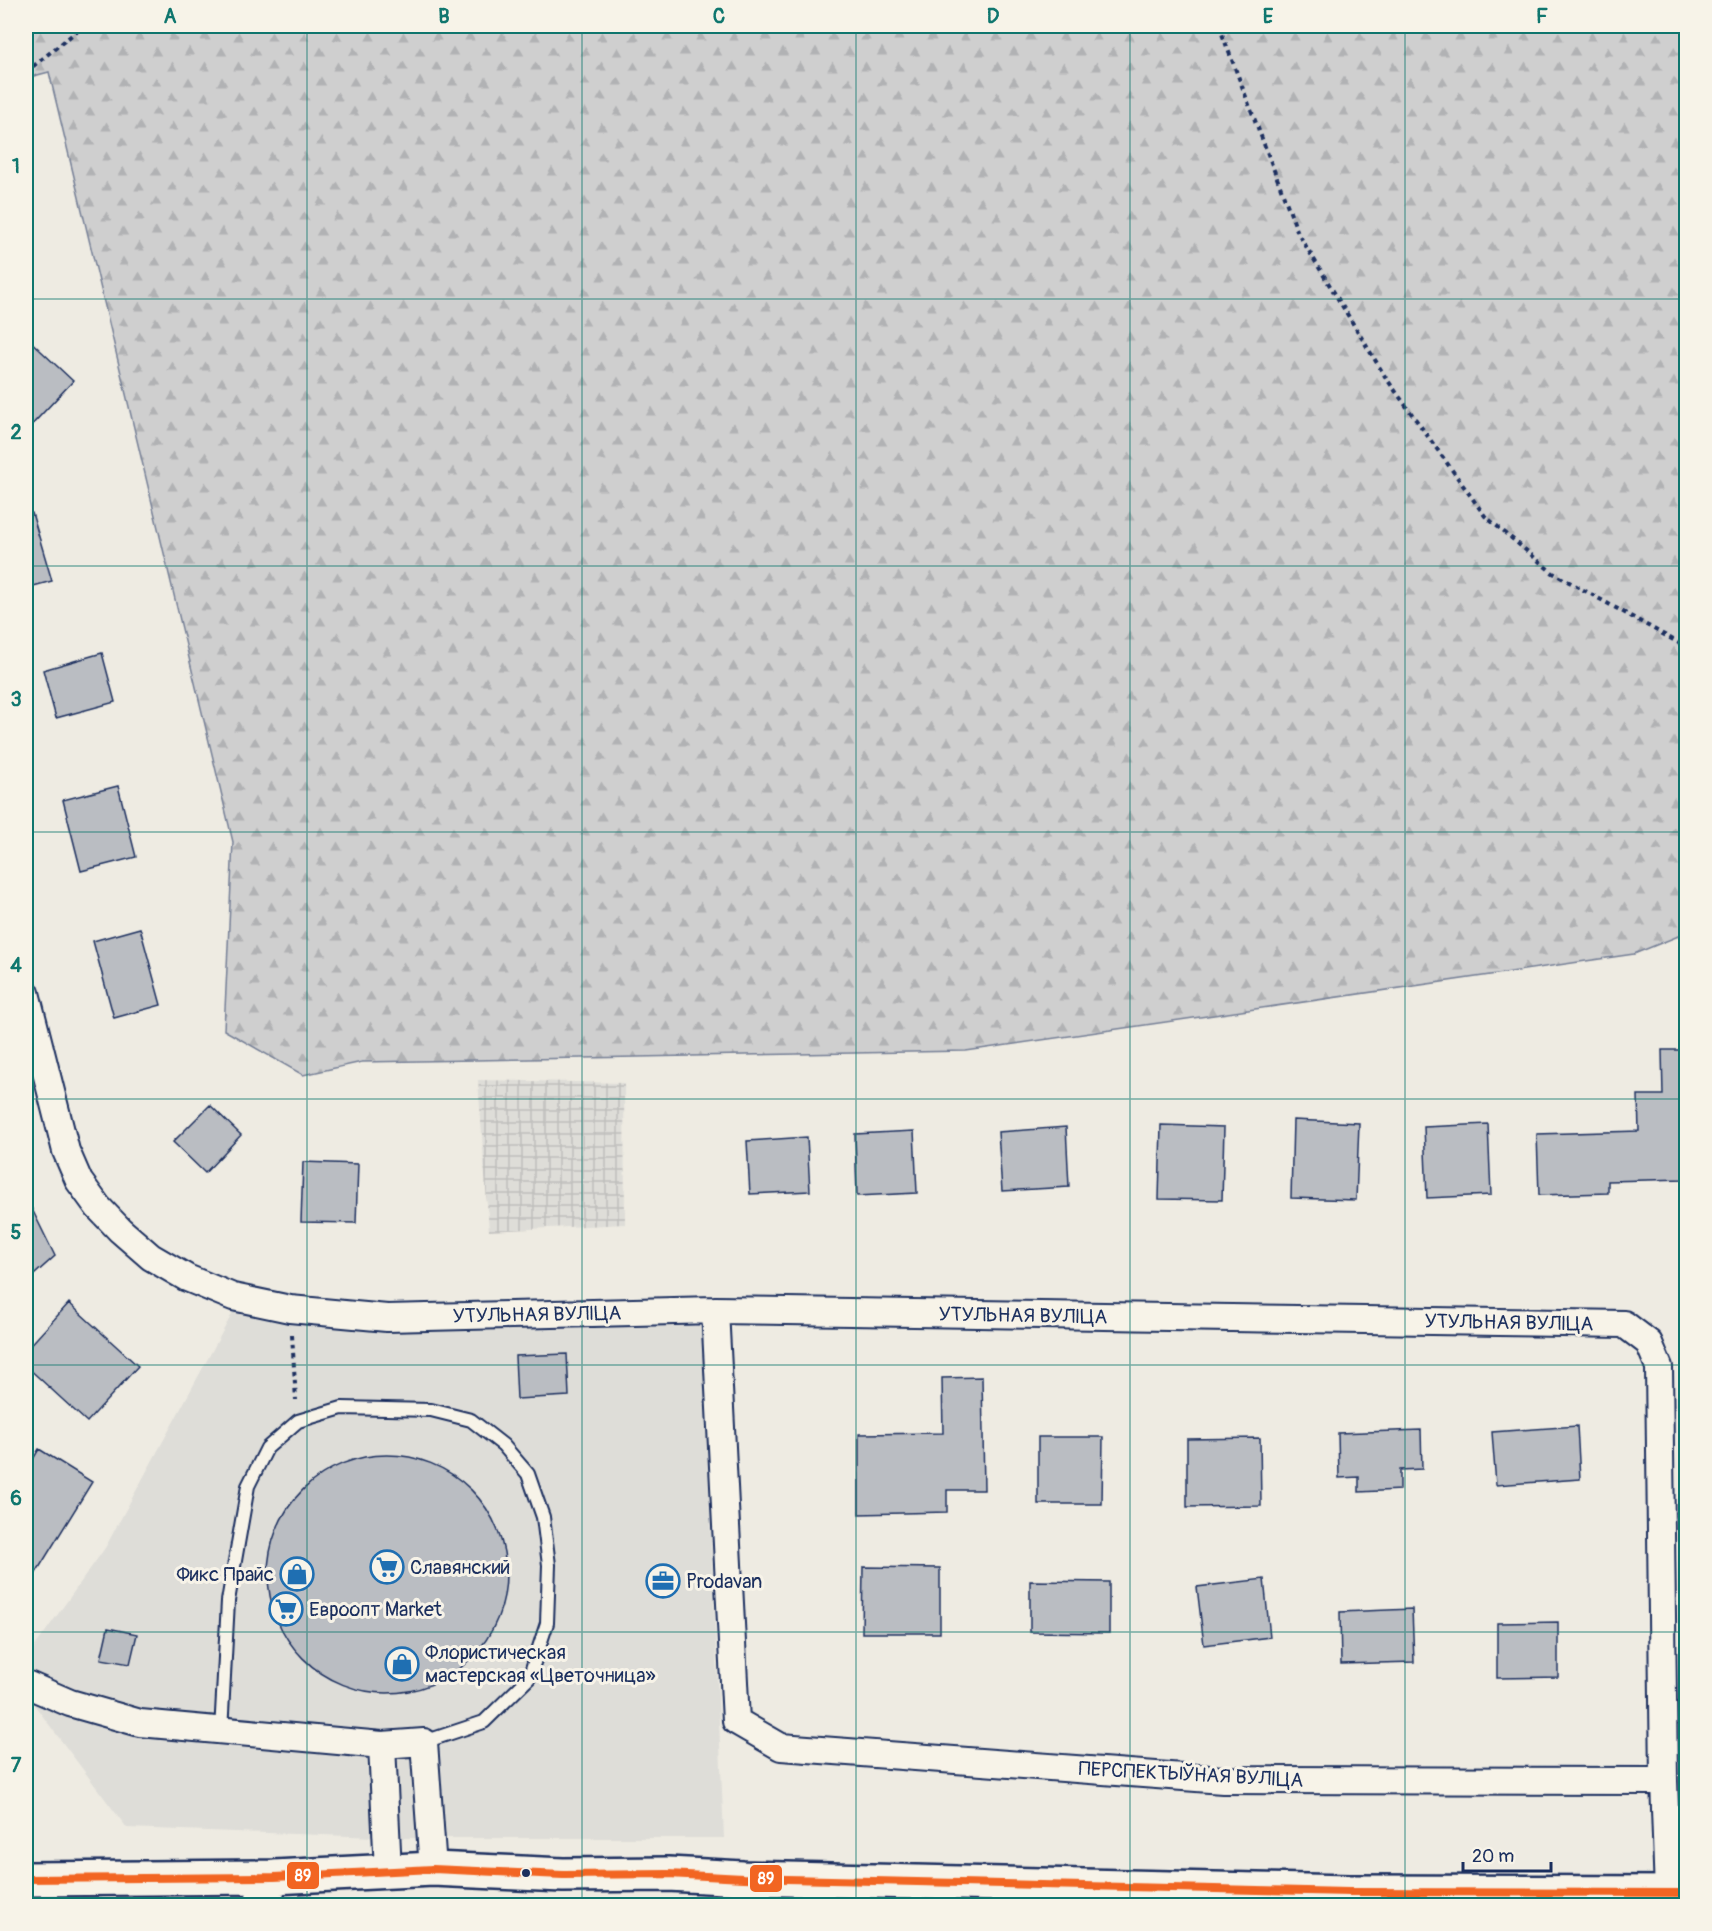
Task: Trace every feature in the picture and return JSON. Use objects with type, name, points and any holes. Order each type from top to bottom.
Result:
[{"type":"street","name":"УТУЛЬНАЯ ВУЛІЦА","points":[[26,993],[66,1151],[79,1181],[98,1207],[151,1257],[187,1278],[233,1297],[290,1309],[387,1318],[715,1310],[1624,1324],[1649,1343],[1659,1367],[1664,1781],[1677,1893]]},
{"type":"street","name":"ПЕРСПЕКТЫЎНАЯ ВУЛІЦА","points":[[715,1310],[736,1721],[781,1747],[1223,1780],[1664,1781]]},
{"type":"street","points":[[26,1684],[70,1703],[140,1723],[382,1745],[424,1742],[433,1869]]},
{"type":"street","points":[[382,1745],[388,1871]]},
{"type":"street","points":[[26,1879],[274,1877],[433,1869],[562,1875],[668,1874],[1348,1898],[1677,1893]]},
{"type":"street","points":[[259,1905],[274,1877]]},
{"type":"lane","points":[[221,1732],[228,1601],[249,1486],[267,1448],[298,1421],[342,1408],[432,1410],[471,1420],[503,1445],[528,1474],[543,1516],[549,1565],[547,1623],[529,1678],[484,1722],[424,1742]]},
{"type":"path","points":[[26,72],[83,26]]},
{"type":"path","points":[[1219,26],[1298,232],[1386,378],[1485,516],[1553,573],[1686,647]]},
{"type":"path","points":[[290,1309],[298,1421]]},
{"type":"shaded area","points":[[478,1080],[624,1083],[625,1224],[489,1231]]},
{"type":"shaded area","points":[[237,1305],[431,1323],[702,1323],[724,1838],[404,1838],[127,1828],[26,1694],[26,1659],[105,1548]]},
{"type":"green space","points":[[26,26],[1686,26],[1686,933],[1634,954],[966,1051],[362,1062],[303,1075],[224,1030],[233,842],[49,72],[26,78]]},
{"type":"building","points":[[26,337],[73,381],[26,431]]},
{"type":"building","points":[[32,513],[52,581],[26,588],[26,514]]},
{"type":"building","points":[[102,653],[115,702],[56,718],[43,670]]},
{"type":"building","points":[[118,786],[136,857],[81,871],[63,800]]},
{"type":"building","points":[[140,928],[161,1005],[114,1018],[93,941]]},
{"type":"building","points":[[1662,1050],[1686,1050],[1685,1179],[1608,1181],[1608,1193],[1539,1195],[1537,1134],[1639,1131],[1638,1095],[1663,1095]]},
{"type":"building","points":[[210,1105],[241,1135],[205,1173],[173,1142]]},
{"type":"building","points":[[1293,1120],[1359,1123],[1356,1200],[1291,1198]]},
{"type":"building","points":[[1488,1124],[1491,1195],[1427,1198],[1424,1127]]},
{"type":"building","points":[[1161,1125],[1224,1127],[1222,1200],[1159,1199]]},
{"type":"building","points":[[1066,1127],[1069,1187],[1002,1191],[998,1132]]},
{"type":"building","points":[[914,1131],[917,1193],[857,1196],[855,1134]]},
{"type":"building","points":[[807,1137],[810,1191],[750,1194],[747,1141]]},
{"type":"building","points":[[303,1162],[358,1164],[356,1223],[301,1222]]},
{"type":"building","points":[[26,1197],[55,1256],[26,1282]]},
{"type":"building","points":[[69,1303],[138,1366],[87,1422],[26,1366],[26,1350]]},
{"type":"building","points":[[567,1354],[569,1396],[517,1399],[515,1356]]},
{"type":"building","points":[[982,1377],[984,1490],[947,1490],[947,1512],[859,1514],[859,1434],[943,1433],[942,1378]]},
{"type":"building","points":[[1577,1426],[1580,1479],[1496,1485],[1492,1432]]},
{"type":"building","points":[[1421,1430],[1422,1469],[1400,1470],[1400,1490],[1359,1492],[1359,1477],[1339,1478],[1338,1433]]},
{"type":"building","points":[[1038,1437],[1103,1437],[1102,1504],[1038,1504]]},
{"type":"building","points":[[1260,1438],[1261,1506],[1187,1507],[1187,1439]]},
{"type":"building","points":[[39,1449],[92,1482],[26,1589],[26,1471]]},
{"type":"building","name":"Славянский","points":[[375,1455],[399,1455],[422,1460],[443,1469],[463,1482],[479,1498],[492,1518],[501,1539],[506,1574],[504,1597],[497,1620],[479,1650],[463,1666],[443,1679],[422,1688],[399,1693],[375,1693],[352,1688],[331,1679],[311,1666],[295,1650],[282,1630],[273,1609],[268,1586],[268,1562],[273,1539],[282,1518],[295,1498],[311,1482],[331,1469],[352,1460]]},
{"type":"building","points":[[863,1567],[940,1568],[940,1633],[862,1633]]},
{"type":"building","points":[[1264,1579],[1270,1637],[1204,1645],[1197,1587]]},
{"type":"building","points":[[1030,1581],[1109,1582],[1109,1633],[1030,1632]]},
{"type":"building","points":[[1412,1609],[1414,1662],[1341,1664],[1340,1612]]},
{"type":"building","points":[[1558,1622],[1558,1677],[1497,1678],[1497,1623]]},
{"type":"building","points":[[108,1628],[137,1634],[130,1664],[101,1659]]},
{"type":"transit line","name":"89","points":[[26,1879],[274,1877],[433,1869],[563,1875],[668,1874],[743,1878],[1349,1892],[1686,1893]]},
{"type":"place","name":"Славянский","points":[[387,1567]]},
{"type":"place","name":"Фикс Прайс","points":[[297,1574]]},
{"type":"place","name":"Prodavan","points":[[663,1581]]},
{"type":"place","name":"Евроопт Market","points":[[286,1609]]},
{"type":"place","name":"Флористическая мастерская «Цветочница»","points":[[402,1664]]}]
